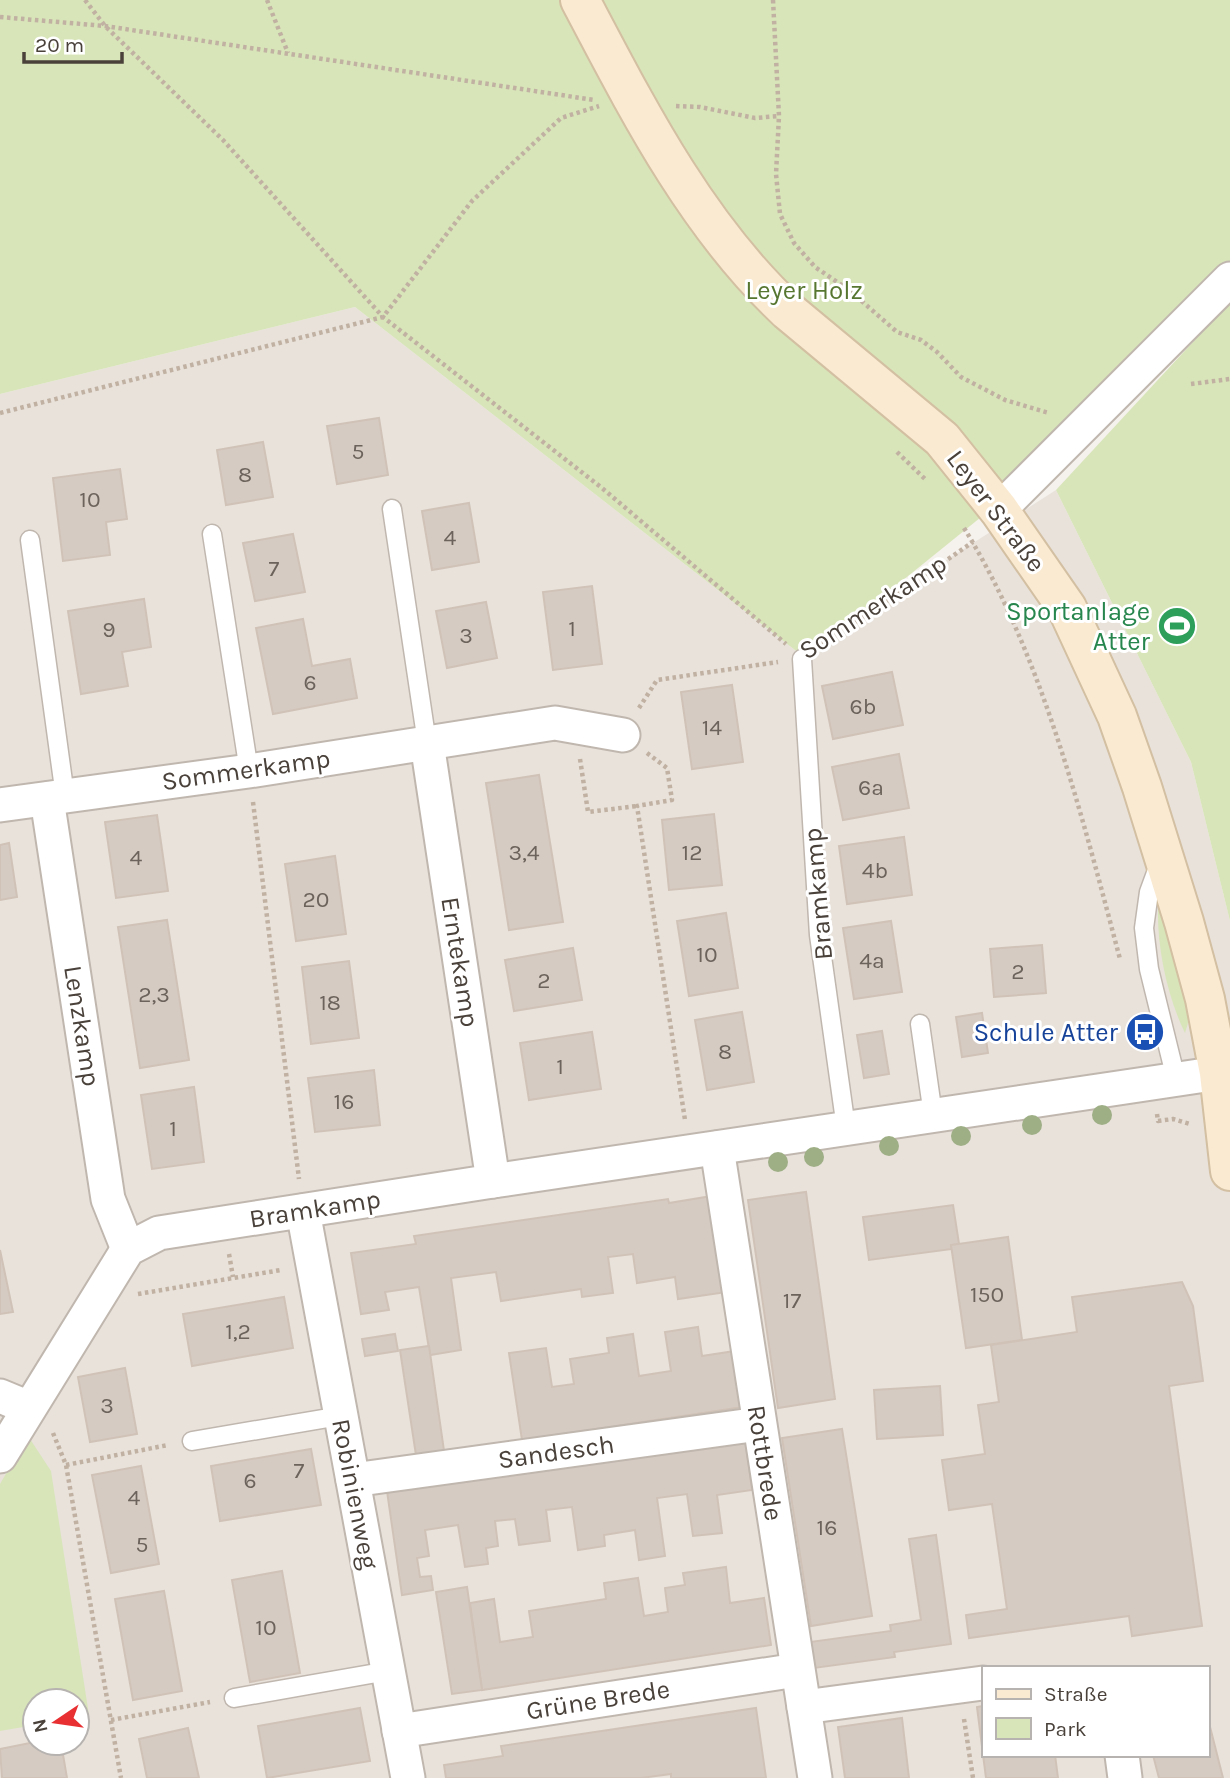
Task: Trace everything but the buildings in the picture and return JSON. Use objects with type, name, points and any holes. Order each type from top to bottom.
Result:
[{"type":"street","name":"Leyer Straße","points":[[580,0],[634,102],[678,176],[721,238],[769,294],[942,439],[999,510],[1067,608],[1117,716],[1163,852],[1225,1072],[1228,1156]]},
{"type":"street","points":[[999,510],[1230,279]]},
{"type":"street","name":"Sommerkamp","points":[[0,805],[249,771],[555,723],[623,735]]},
{"type":"street","name":"Erntekamp","points":[[426,743],[493,1181]]},
{"type":"street","name":"Lenzkamp","points":[[56,797],[108,1199],[128,1249]]},
{"type":"street","name":"Bramkamp","points":[[0,1456],[15,1402],[93,1303],[128,1249],[159,1233],[1225,1072]]},
{"type":"street","name":"Rottbrede","points":[[703,1150],[759,1424],[815,1778]]},
{"type":"street","name":"Robinienweg","points":[[303,1211],[408,1778]]},
{"type":"street","name":"Sandesch","points":[[353,1480],[759,1424]]},
{"type":"street","name":"Grüne Brede","points":[[399,1731],[797,1670]]},
{"type":"street","points":[[804,1707],[971,1685]]},
{"type":"street","points":[[1122,1757],[1125,1778]]},
{"type":"lane","points":[[392,509],[426,743]]},
{"type":"lane","points":[[212,534],[249,771]]},
{"type":"lane","points":[[30,540],[56,797]]},
{"type":"lane","name":"Bramkamp","points":[[802,659],[819,935],[846,1128]]},
{"type":"lane","points":[[1163,852],[1149,892],[1144,928],[1164,1081]]},
{"type":"lane","points":[[920,1024],[933,1115]]},
{"type":"lane","points":[[192,1441],[340,1416]]},
{"type":"lane","points":[[234,1698],[388,1671]]},
{"type":"path","points":[[85,0],[105,26],[223,140],[383,317],[602,488],[802,659]]},
{"type":"path","points":[[267,0],[289,53]]},
{"type":"path","points":[[773,0],[779,116],[776,174],[780,214],[794,243],[815,267],[849,289],[897,332],[921,340],[937,352],[961,377],[1005,400],[1083,426]]},
{"type":"path","points":[[0,17],[105,26],[610,103],[561,118],[481,192],[383,317],[0,413]]},
{"type":"path","points":[[634,102],[700,107],[755,118],[779,116]]},
{"type":"path","points":[[1191,384],[1230,379]]},
{"type":"path","points":[[890,445],[929,484]]},
{"type":"path","points":[[961,522],[1005,607],[1057,736],[1121,962]]},
{"type":"path","name":"Sommerkamp","points":[[623,735],[657,680],[802,659],[973,542]]},
{"type":"path","points":[[575,727],[588,812],[672,800],[667,768],[623,735]]},
{"type":"path","points":[[249,771],[303,1211]]},
{"type":"path","points":[[637,806],[703,1150]]},
{"type":"path","points":[[1164,1081],[1158,1121],[1173,1119],[1190,1124],[1201,1144],[1228,1156]]},
{"type":"path","points":[[93,1303],[312,1265]]},
{"type":"path","points":[[15,1402],[55,1434],[66,1465],[121,1778]]},
{"type":"path","points":[[66,1465],[192,1441]]},
{"type":"path","points":[[971,1685],[973,1778]]},
{"type":"path","points":[[111,1720],[234,1698]]},
{"type":"shaded area","points":[[355,307],[800,654],[1056,490],[1191,762],[1230,921],[1230,1778],[0,1778],[0,394]]},
{"type":"green space","name":"Leyer Holz","points":[[0,0],[1230,0],[1230,268],[1017,488],[850,623],[800,654],[355,307],[0,394]]},
{"type":"green space","name":"Sportanlage Atter","points":[[1230,302],[1230,921],[1191,762],[1056,490]]},
{"type":"green space","points":[[1166,899],[1191,1013],[1185,1033],[1168,988],[1161,955],[1158,908]]},
{"type":"green space","points":[[28,1436],[51,1471],[85,1687],[21,1687],[21,1727],[0,1731],[0,1484]]},
{"type":"place","name":"Sportanlage Atter","points":[[1177,626]]},
{"type":"place","name":"Schule Atter","points":[[1145,1032]]}]
